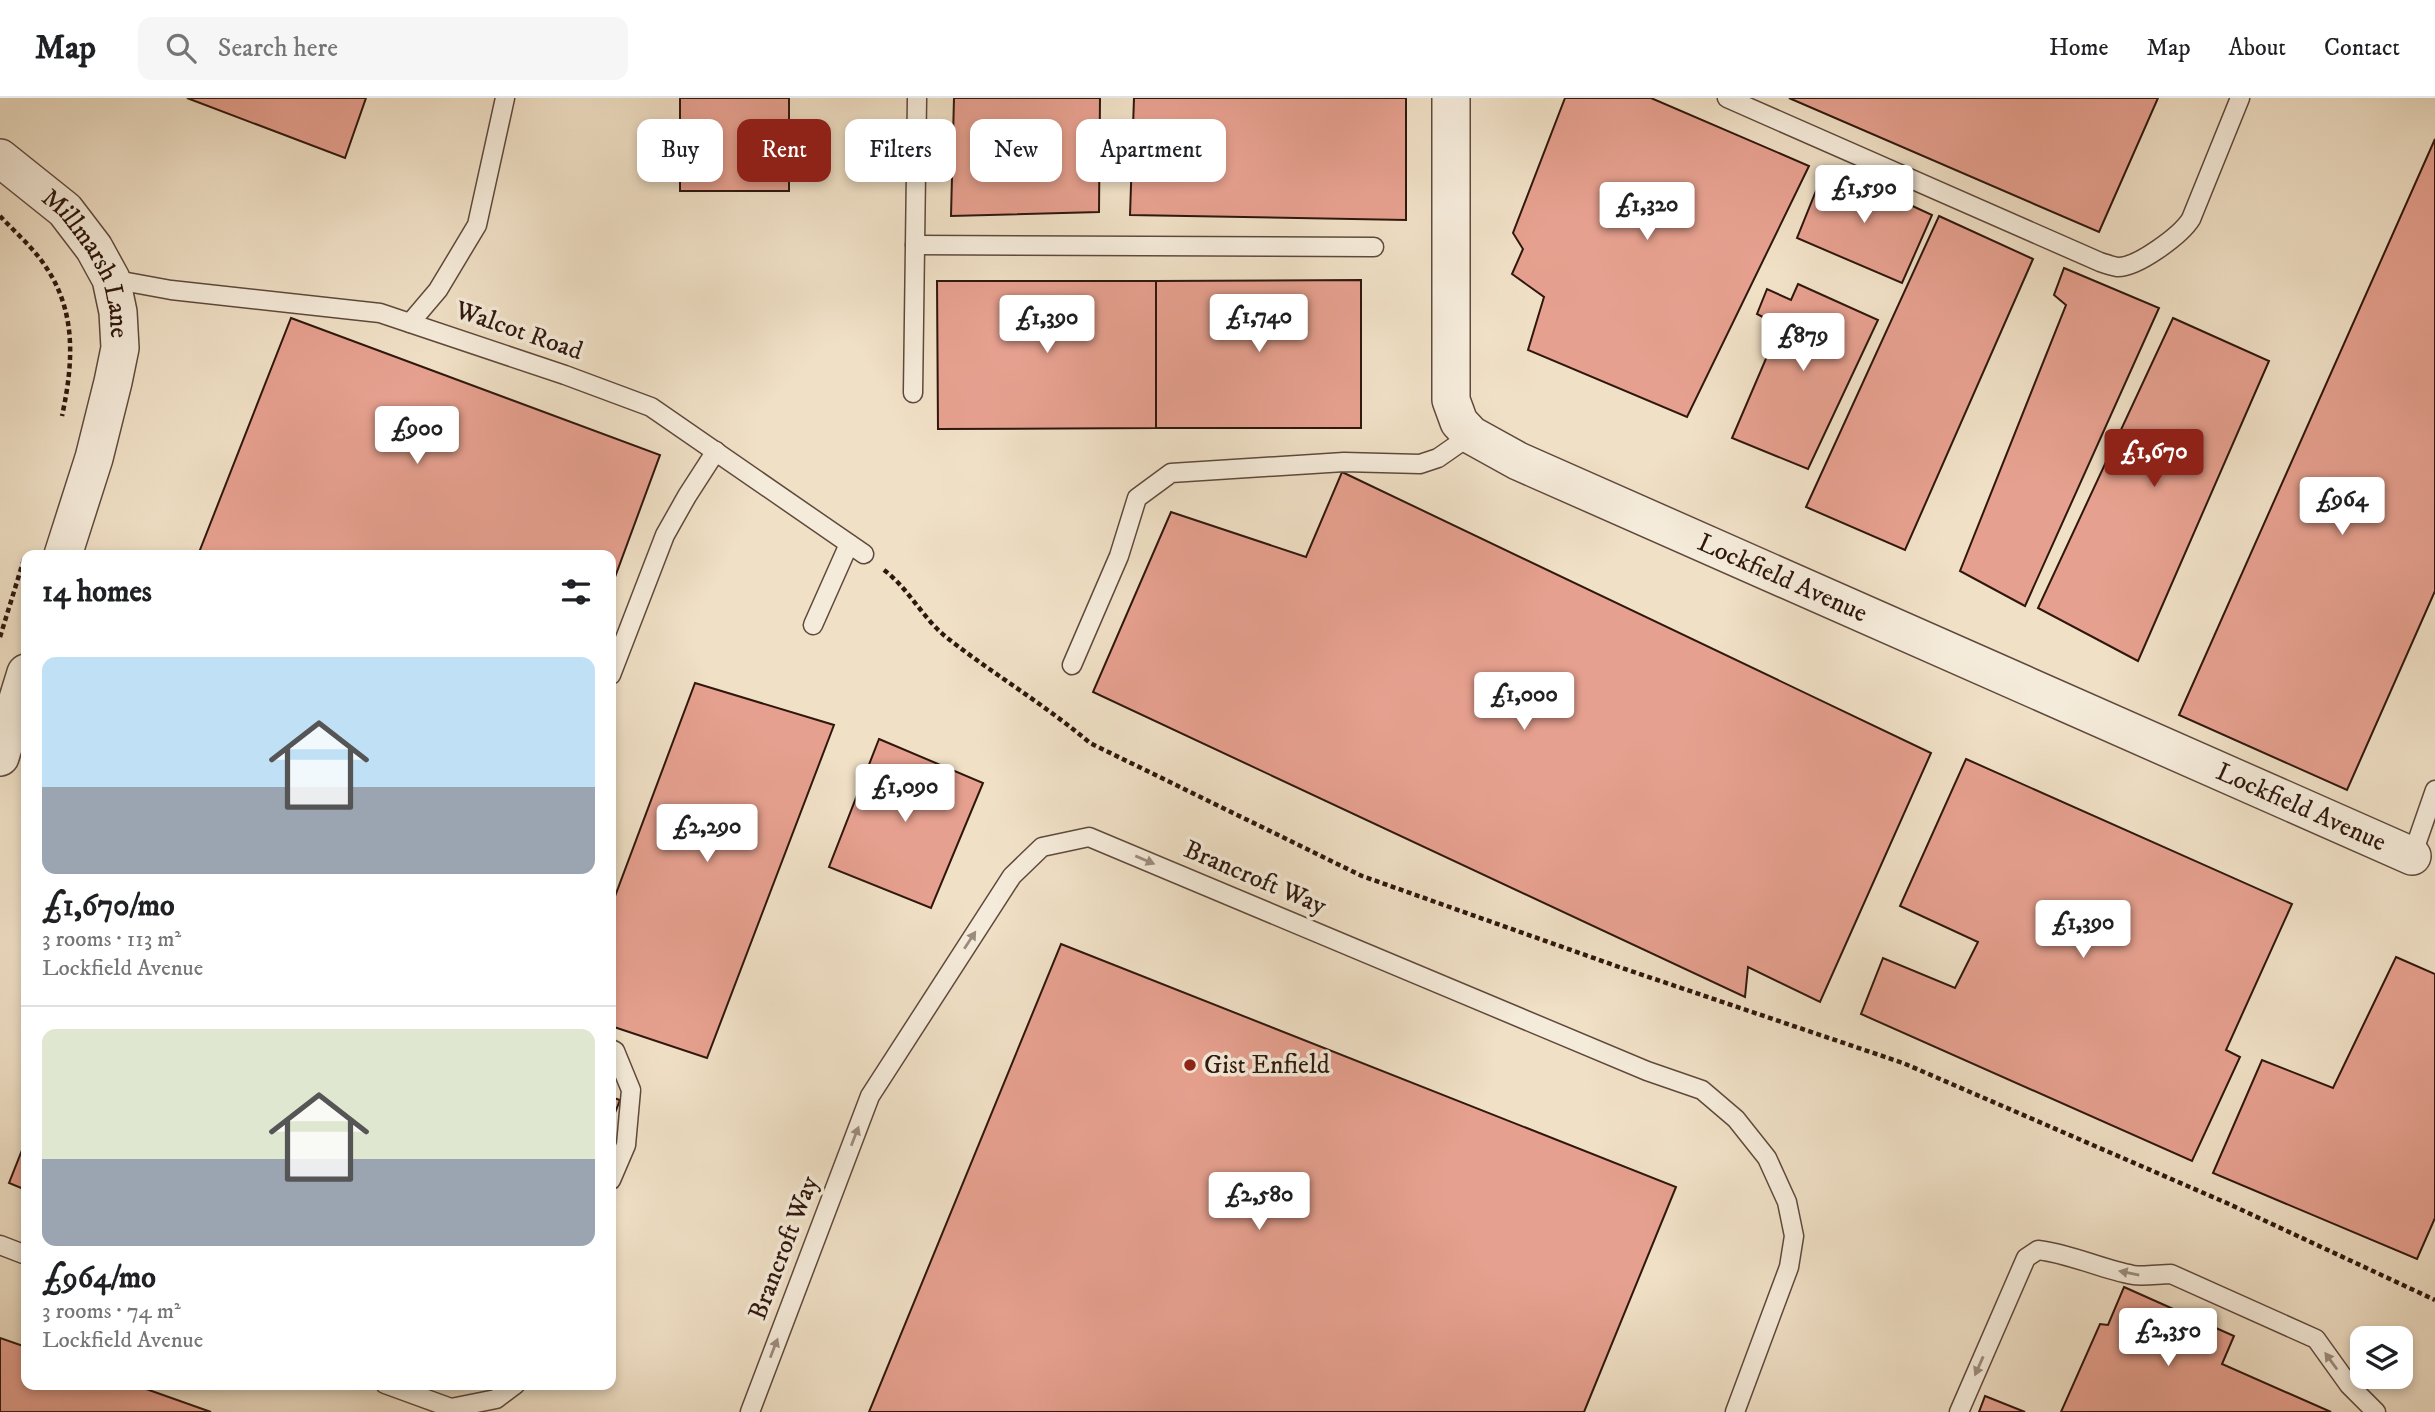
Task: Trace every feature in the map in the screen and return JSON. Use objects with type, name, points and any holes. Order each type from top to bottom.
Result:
[{"type":"street","name":"Lockfield Avenue","points":[[1451,98],[1451,400],[1459,422],[1471,435],[1518,461],[2412,856]]},
{"type":"street","name":"Millmarsh Lane","points":[[0,158],[65,211],[94,247],[111,279],[118,312],[120,348],[94,458],[66,550]]},
{"type":"street","points":[[0,757],[21,689]]},
{"type":"lane","points":[[410,323],[438,290],[478,225],[505,98]]},
{"type":"lane","points":[[913,393],[917,98]]},
{"type":"lane","points":[[1727,98],[2101,262],[2119,267],[2156,251],[2183,231],[2191,219],[2240,98]]},
{"type":"lane","points":[[915,245],[1374,247]]},
{"type":"lane","name":"Walcot Road","points":[[111,279],[171,289],[380,313],[513,356],[651,407],[856,549]]},
{"type":"lane","points":[[1072,665],[1119,556],[1137,498],[1171,473],[1344,462],[1420,464],[1438,458],[1471,435]]},
{"type":"lane","points":[[616,663],[664,535],[716,451]]},
{"type":"lane","points":[[813,625],[856,549]]},
{"type":"lane","points":[[2412,856],[2435,790]]},
{"type":"lane","name":"Brancroft Way","points":[[750,1412],[870,1096],[1012,876],[1042,847],[1089,837],[1647,1071],[1702,1090],[1736,1119],[1767,1158],[1787,1202],[1794,1236],[1789,1267],[1735,1412]]},
{"type":"lane","points":[[616,1053],[631,1090],[625,1145],[616,1168]]},
{"type":"lane","points":[[0,1245],[21,1253]]},
{"type":"lane","points":[[1958,1412],[2026,1258],[2038,1250],[2056,1252],[2137,1276],[2152,1273],[2171,1274],[2316,1339],[2348,1385],[2376,1412]]},
{"type":"lane","points":[[402,1390],[451,1408],[496,1399],[508,1390]]},
{"type":"path","points":[[0,216],[41,260],[58,290],[68,320],[70,378],[60,427]]},
{"type":"path","points":[[856,549],[899,581],[944,635],[1055,713],[1090,743],[1362,876],[1903,1063],[2229,1205],[2435,1300]]},
{"type":"path","points":[[0,637],[21,567]]},
{"type":"building","points":[[187,98],[366,98],[345,158]]},
{"type":"building","points":[[680,98],[789,98],[789,119],[737,119],[737,182],[789,182],[789,191],[680,191],[680,182],[723,182],[723,119],[680,119]]},
{"type":"building","points":[[954,98],[1100,98],[1100,119],[1076,119],[1076,182],[1099,182],[1099,212],[951,216],[952,182],[956,182],[956,119],[953,119]]},
{"type":"building","points":[[1134,98],[1406,98],[1406,220],[1130,215],[1131,182],[1226,182],[1226,119],[1133,119]]},
{"type":"building","points":[[1565,98],[1651,98],[1809,166],[1687,417],[1528,350],[1544,297],[1512,274],[1523,249],[1513,233]]},
{"type":"building","points":[[1789,98],[2158,98],[2099,232]]},
{"type":"building","points":[[2435,139],[2435,591],[2347,790],[2179,715]]},
{"type":"building","points":[[1826,166],[1932,215],[1902,283],[1797,238]]},
{"type":"building","points":[[1939,216],[2033,259],[1905,550],[1806,507]]},
{"type":"building","points":[[2064,268],[2159,308],[2025,606],[1960,571],[2066,305],[2054,295]]},
{"type":"building","points":[[1361,280],[1361,428],[1156,428],[1156,281]]},
{"type":"building","points":[[937,281],[1156,281],[1156,428],[938,429]]},
{"type":"building","points":[[1798,284],[1878,320],[1808,469],[1732,438],[1780,326],[1757,314],[1767,289],[1791,300]]},
{"type":"building","points":[[291,318],[660,455],[616,574],[616,550],[200,550]]},
{"type":"building","points":[[2173,318],[2269,361],[2138,661],[2038,608]]},
{"type":"building","points":[[1342,472],[1931,753],[1820,1002],[1748,967],[1745,997],[1093,692],[1171,512],[1306,557]]},
{"type":"building","points":[[695,683],[834,725],[707,1058],[616,1028],[616,894]]},
{"type":"building","points":[[879,739],[983,783],[931,908],[829,867]]},
{"type":"building","points":[[1966,759],[2292,904],[2226,1050],[2240,1057],[2192,1161],[1861,1014],[1883,958],[1955,988],[1978,942],[1900,906]]},
{"type":"building","name":"Gist Enfield","points":[[1061,944],[1676,1187],[1584,1412],[869,1412]]},
{"type":"building","points":[[2396,957],[2435,974],[2435,1218],[2417,1259],[2213,1173],[2262,1060],[2333,1088]]},
{"type":"building","points":[[21,1153],[21,1188],[9,1183]]},
{"type":"building","points":[[2124,1287],[2234,1336],[2222,1364],[2331,1412],[2061,1412],[2100,1324],[2108,1325]]},
{"type":"building","points":[[0,1338],[21,1345],[21,1390],[149,1390],[211,1412],[0,1412]]},
{"type":"building","points":[[1985,1396],[2025,1412],[1979,1412]]},
{"type":"place","name":"Gist Enfield","points":[[1190,1065]]}]
